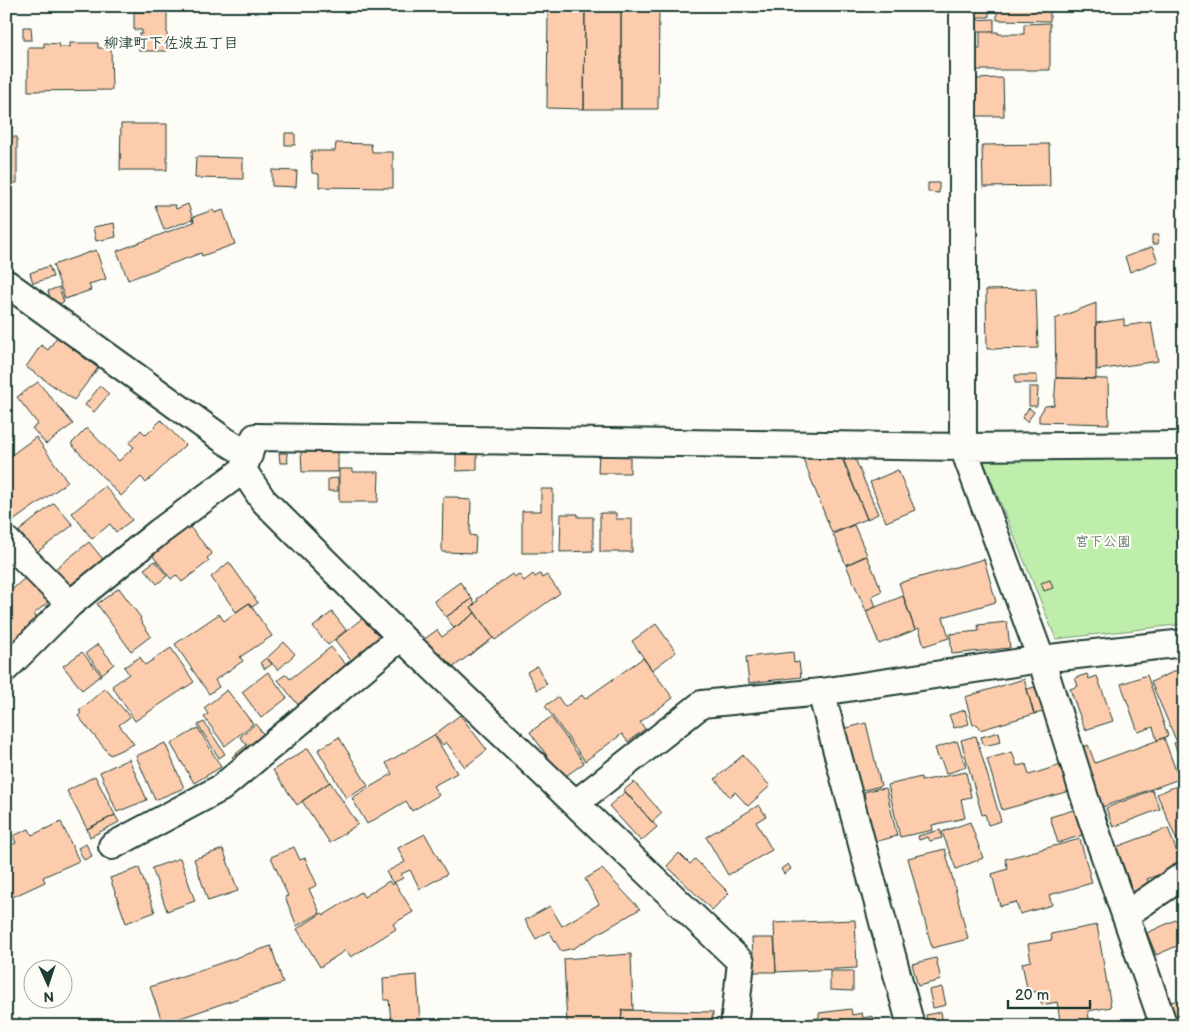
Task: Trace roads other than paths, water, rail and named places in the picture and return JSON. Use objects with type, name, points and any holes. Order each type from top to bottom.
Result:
[{"type":"street","points":[[964,6],[963,447],[1041,659],[1090,814],[1164,1026]]},
{"type":"street","points":[[6,283],[224,440],[246,462],[263,500],[401,637],[741,962],[734,1026]]},
{"type":"street","points":[[6,668],[70,604],[246,462],[255,437],[963,447],[1184,445]]},
{"type":"street","points":[[6,540],[70,604]]},
{"type":"street","points":[[112,846],[221,788],[401,637]]},
{"type":"street","points":[[576,803],[702,704],[821,692],[1041,659],[1184,643]]},
{"type":"street","points":[[821,692],[911,1026]]},
{"type":"street","points":[[1126,915],[1184,875]]},
{"type":"district","name":"柳津町下佐波五丁目","points":[[171,43]]},
{"type":"park label","name":"宮下公園","points":[[1103,541]]}]
